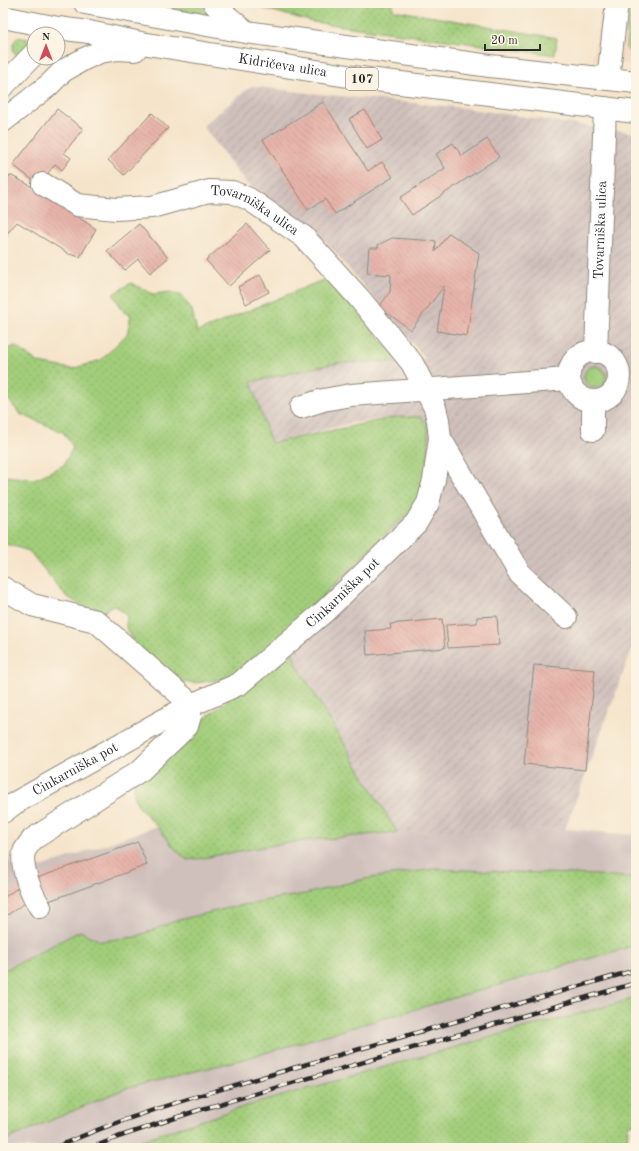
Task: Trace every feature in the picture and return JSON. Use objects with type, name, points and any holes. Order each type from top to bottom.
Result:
[{"type":"main road","points":[[59,26],[80,3]]},
{"type":"main road","name":"Kidričeva ulica","points":[[85,3],[116,6],[246,32],[490,66],[636,82]]},
{"type":"main road","points":[[214,3],[223,13],[246,32]]},
{"type":"main road","points":[[608,79],[617,3]]},
{"type":"main road","points":[[3,121],[50,68],[116,6]]},
{"type":"main road","name":"Kidričeva ulica","points":[[3,17],[36,26]]},
{"type":"main road","name":"Kidričeva ulica","points":[[66,31],[89,32],[141,43],[240,60],[360,78],[636,112]]},
{"type":"main road","points":[[3,121],[63,71],[100,52],[118,49],[138,50],[195,60],[240,60]]},
{"type":"main road","points":[[3,86],[26,62]]},
{"type":"main road","name":"Tovarniška ulica","points":[[596,352],[605,108]]},
{"type":"main road","name":"Tovarniška ulica","points":[[43,184],[77,205],[116,209],[152,207],[209,191],[232,192],[249,199],[304,237],[360,298],[412,363],[431,399]]},
{"type":"main road","points":[[596,352],[607,355],[612,359],[618,369],[628,374],[618,383],[615,391],[609,396],[602,400],[594,401],[577,395],[573,390],[569,379],[570,372],[576,359],[582,355],[596,352]]},
{"type":"main road","points":[[301,407],[324,400],[351,395],[431,399],[569,379]]},
{"type":"main road","name":"Cinkarniška pot","points":[[3,812],[22,799],[189,706],[239,684],[325,612],[416,523],[428,503],[434,480],[440,438],[438,420],[431,399]]},
{"type":"main road","points":[[594,401],[594,430]]},
{"type":"main road","name":"Cinkarniška pot","points":[[440,438],[520,574],[566,617]]},
{"type":"main road","points":[[3,588],[32,605],[96,621],[189,706],[190,716],[187,726],[142,770],[33,839],[24,850],[22,862],[33,896],[40,908]]},
{"type":"shaded area","points":[[602,3],[636,3],[636,65],[593,61]]},
{"type":"shaded area","points":[[251,86],[464,108],[636,133],[636,626],[634,644],[565,829],[397,832],[297,665],[284,634],[417,505],[421,417],[396,417],[351,423],[271,443],[251,382],[337,363],[426,359],[319,234],[246,183],[203,126]]},
{"type":"shaded area","points":[[157,826],[175,849],[187,860],[293,842],[397,832],[565,829],[636,835],[636,878],[599,875],[435,869],[364,879],[305,894],[233,907],[178,920],[135,937],[100,941],[80,931],[3,971],[3,862],[10,857],[16,876]]},
{"type":"shaded area","points":[[636,945],[636,998],[530,1026],[243,1107],[142,1140],[123,1148],[3,1148],[3,1141],[124,1089],[244,1059]]},
{"type":"green space","points":[[172,3],[202,3],[212,15],[171,9]]},
{"type":"green space","points":[[243,3],[393,3],[393,10],[557,38],[555,55],[313,22]]},
{"type":"green space","points":[[628,3],[636,3],[636,60],[626,48]]},
{"type":"green space","points":[[17,37],[26,39],[26,51],[20,57],[14,53],[13,44]]},
{"type":"green space","points":[[330,277],[398,361],[337,363],[251,382],[271,443],[396,417],[421,417],[428,425],[429,447],[426,474],[417,505],[284,634],[245,667],[226,679],[194,683],[174,681],[131,639],[126,627],[127,616],[117,607],[110,606],[106,611],[92,612],[66,596],[29,551],[3,543],[3,476],[35,479],[64,465],[73,447],[63,432],[20,414],[3,393],[3,351],[15,346],[39,363],[72,369],[101,360],[127,334],[131,315],[124,312],[113,294],[131,283],[153,294],[170,292],[181,295],[192,310],[197,332]]},
{"type":"green space","points":[[595,366],[603,369],[606,377],[603,385],[595,388],[587,385],[584,377],[587,369]]},
{"type":"green space","points":[[291,649],[297,665],[397,832],[293,842],[187,860],[175,849],[157,826],[138,806],[134,795],[134,784],[208,716]]},
{"type":"green space","points":[[434,869],[599,875],[636,878],[636,945],[244,1059],[124,1089],[3,1141],[3,971],[80,931],[100,941],[135,937],[178,920],[233,907],[305,894],[364,879]]},
{"type":"green space","points":[[636,998],[636,1123],[628,1126],[627,1148],[123,1148],[142,1140],[243,1107],[530,1026]]},
{"type":"building","points":[[323,102],[368,171],[382,162],[393,177],[335,214],[325,199],[308,210],[263,140]]},
{"type":"building","points":[[57,109],[83,129],[64,153],[71,158],[62,170],[55,164],[39,185],[13,165]]},
{"type":"building","points":[[365,110],[382,140],[367,149],[349,119]]},
{"type":"building","points":[[152,113],[168,128],[124,175],[108,160]]},
{"type":"building","points":[[487,139],[499,157],[412,215],[400,198],[445,168],[436,154],[453,143],[462,156]]},
{"type":"building","points":[[12,176],[29,185],[96,229],[80,257],[69,254],[17,222],[3,238],[3,177]]},
{"type":"building","points":[[139,224],[168,258],[150,273],[138,259],[125,270],[107,251]]},
{"type":"building","points":[[247,224],[270,250],[229,286],[206,260]]},
{"type":"building","points":[[449,233],[479,253],[467,336],[437,331],[444,286],[411,330],[379,307],[390,292],[391,275],[367,273],[369,248],[378,248],[378,245],[392,238],[436,241],[435,252]]},
{"type":"building","points":[[260,275],[269,292],[246,304],[238,287]]},
{"type":"building","points":[[497,616],[499,645],[448,648],[446,625],[477,623],[477,617]]},
{"type":"building","points":[[442,619],[445,648],[367,655],[365,631],[391,629],[390,624]]},
{"type":"building","points":[[534,665],[595,670],[585,770],[524,764]]},
{"type":"building","points":[[138,842],[147,865],[46,902],[37,878]]},
{"type":"building","points":[[19,887],[28,901],[3,918],[3,898]]},
{"type":"railway","points":[[54,1148],[115,1123],[178,1102],[636,970]]},
{"type":"railway","points":[[91,1148],[118,1137],[199,1110],[636,983]]}]
